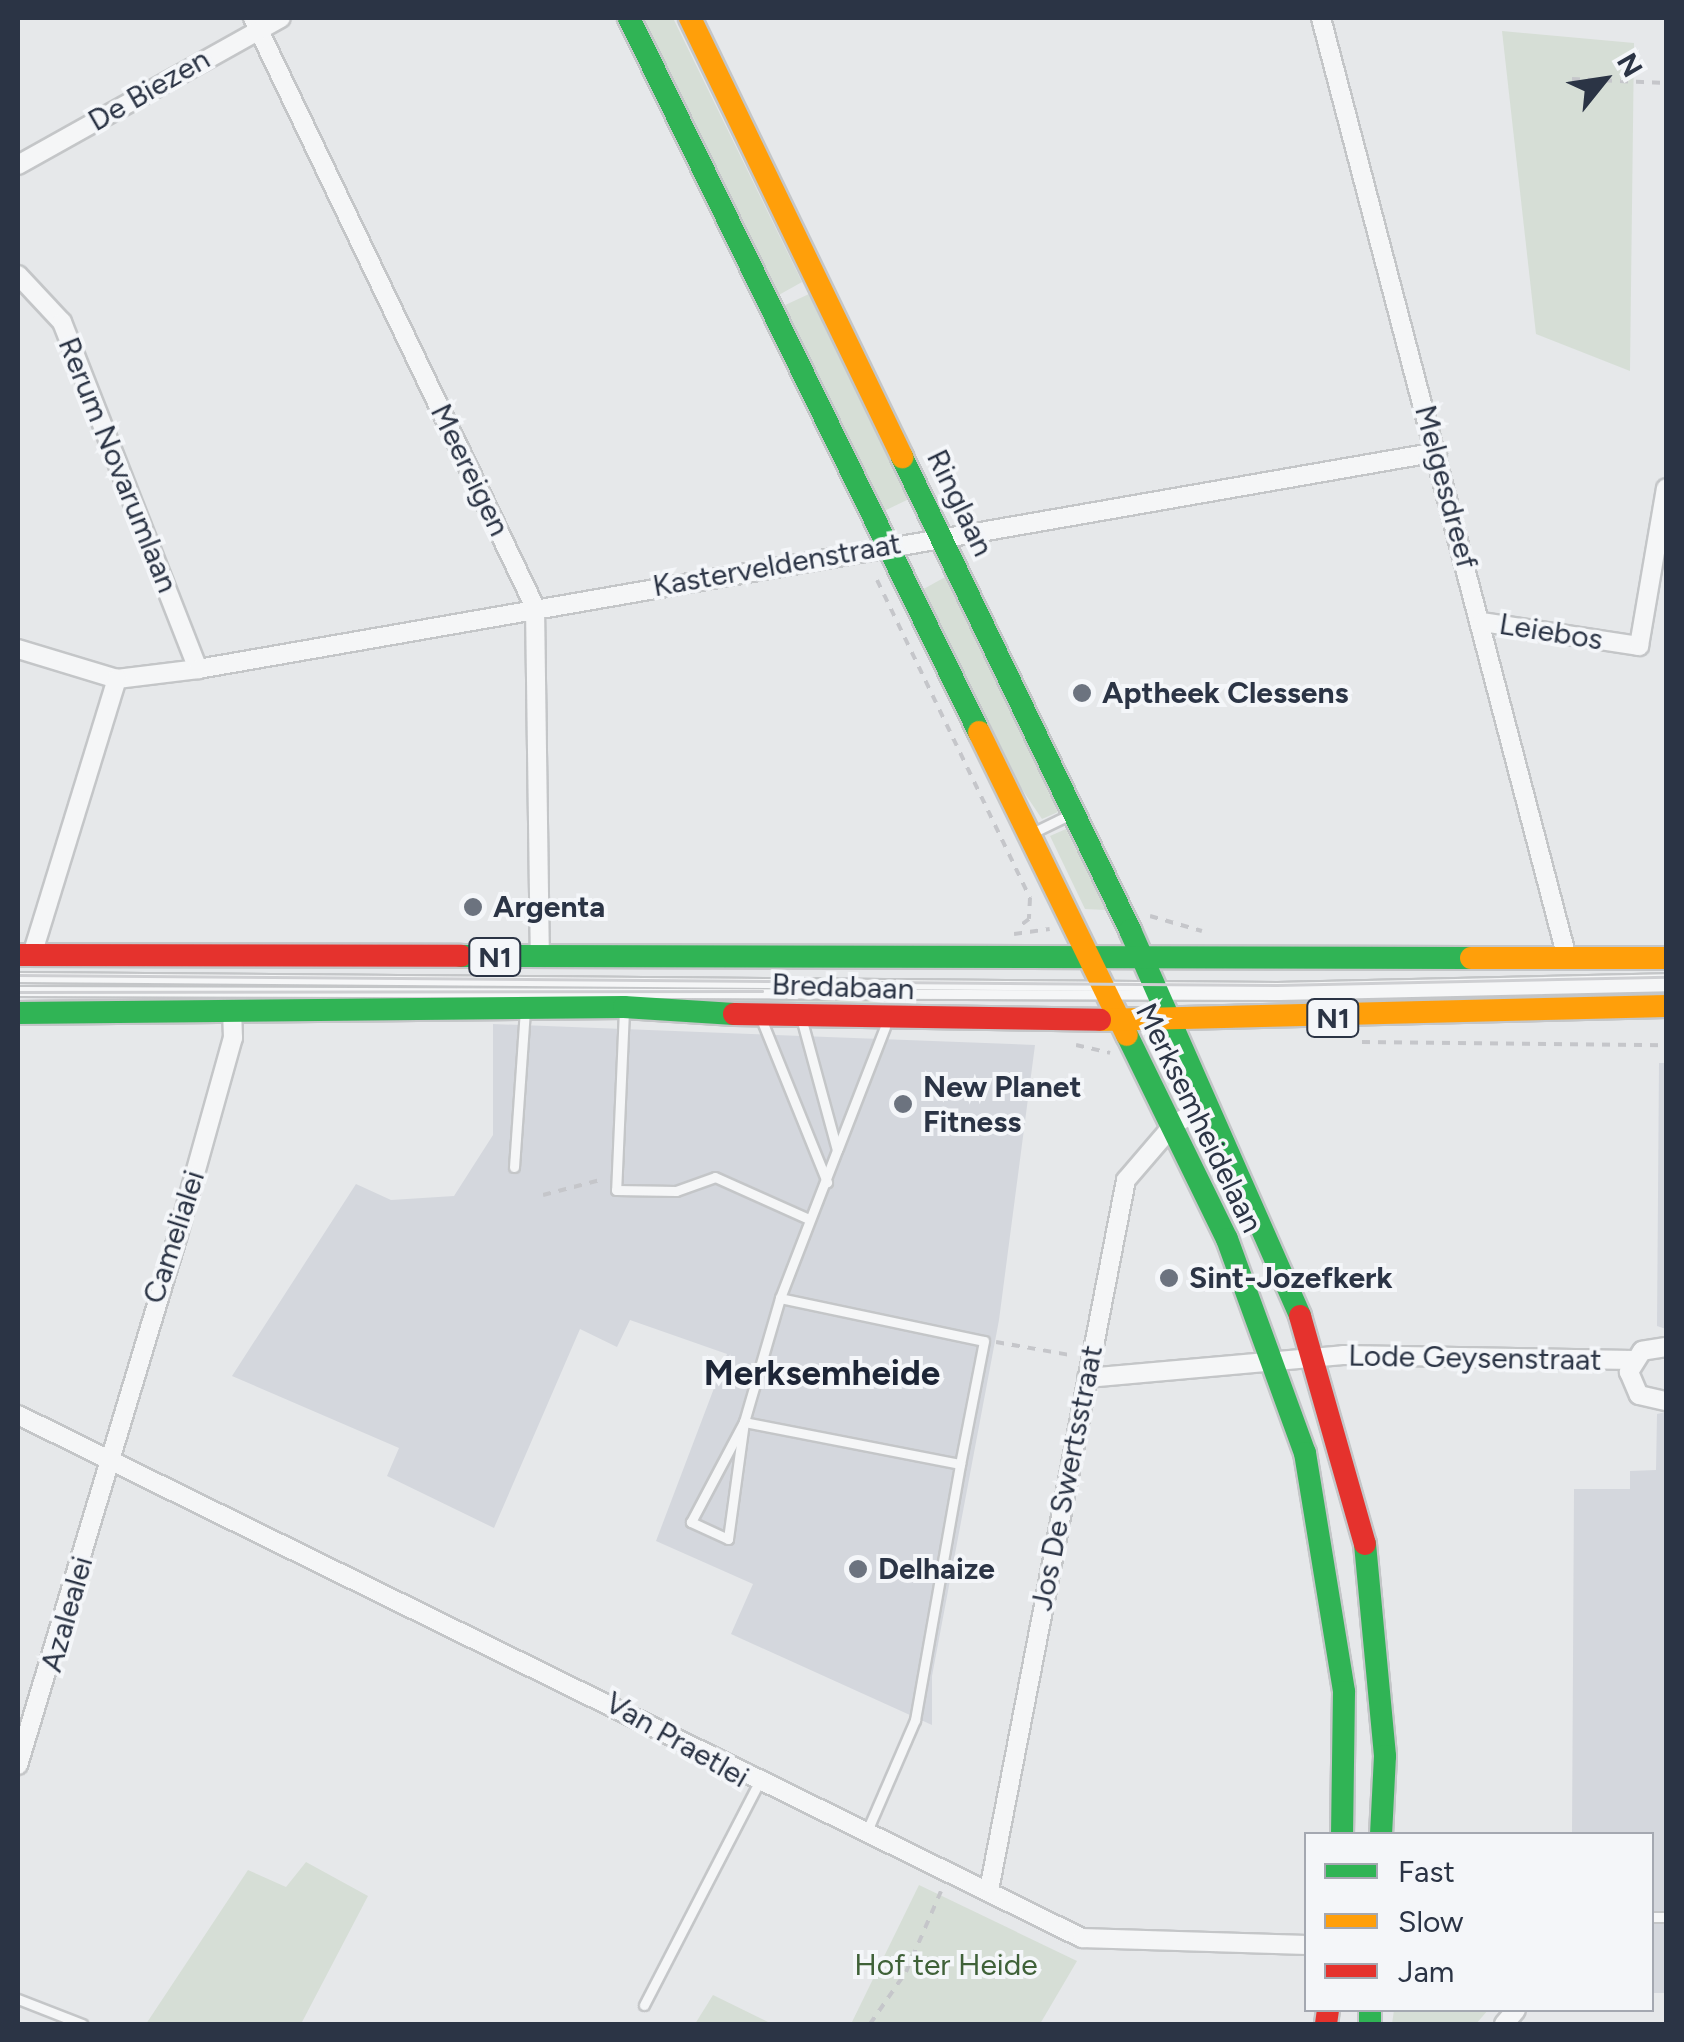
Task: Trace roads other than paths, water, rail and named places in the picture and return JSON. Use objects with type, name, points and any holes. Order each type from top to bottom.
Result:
[{"type":"street","name":"De Biezen","points":[[18,165],[255,23],[281,18]]},
{"type":"street","points":[[629,18],[1086,958]]},
{"type":"street","name":"Ringlaan","points":[[690,18],[944,537],[1170,1018]]},
{"type":"street","name":"Melgesdreef","points":[[1321,18],[1567,958]]},
{"type":"street","name":"Meereigen","points":[[255,23],[535,607],[540,957]]},
{"type":"street","name":"Rerum Novarumlaan","points":[[18,274],[62,322],[198,668]]},
{"type":"street","name":"Kasterveldenstraat","points":[[117,679],[1437,452]]},
{"type":"street","name":"Leiebos","points":[[1482,622],[1639,646],[1666,488]]},
{"type":"street","points":[[18,649],[117,679],[25,955]]},
{"type":"street","name":"Bredabaan","points":[[25,955],[1666,958]]},
{"type":"street","name":"Merksemheidelaan","points":[[1086,958],[1174,1124],[1272,1360],[1305,1453],[1331,1585],[1344,1692],[1342,1832]]},
{"type":"street","name":"Bredabaan","points":[[18,1012],[624,1007],[888,1020],[1106,997],[1170,1018],[1448,1019],[1666,1006]]},
{"type":"street","name":"Camelialei","points":[[110,1460],[233,1038],[232,1013]]},
{"type":"street","name":"Merksemheidelaan","points":[[1170,1018],[1316,1358],[1365,1545],[1384,1756],[1381,1832]]},
{"type":"street","name":"Jos De Swertsstraat","points":[[989,1890],[1126,1180],[1174,1124],[1208,1106]]},
{"type":"street","name":"Lode Geysenstraat","points":[[1086,1378],[1316,1358],[1633,1360],[1666,1347]]},
{"type":"street","name":"Lode Geysenstraat","points":[[1633,1360],[1638,1395],[1666,1401]]},
{"type":"street","name":"Van Praetlei","points":[[18,1415],[662,1726],[689,1753],[947,1878],[989,1890],[1082,1938],[1304,1945]]},
{"type":"street","name":"Azalealei","points":[[18,1765],[110,1460]]},
{"type":"lane","points":[[1026,836],[1074,812]]},
{"type":"lane","points":[[18,977],[1106,997]]},
{"type":"lane","points":[[18,991],[1106,997],[1156,989],[1666,978]]},
{"type":"lane","points":[[1156,989],[1666,986]]},
{"type":"lane","points":[[514,1167],[525,1007]]},
{"type":"lane","points":[[624,1007],[616,1190],[676,1191],[715,1177],[809,1219]]},
{"type":"lane","points":[[759,1015],[812,1130],[828,1185]]},
{"type":"lane","points":[[803,1018],[837,1150]]},
{"type":"lane","points":[[744,1422],[691,1522],[728,1540],[744,1422],[780,1298],[809,1219],[828,1185],[837,1150],[888,1020]]},
{"type":"lane","points":[[812,1130],[833,1123]]},
{"type":"lane","points":[[780,1298],[984,1341],[915,1720],[863,1838]]},
{"type":"lane","points":[[744,1422],[960,1464]]},
{"type":"lane","points":[[644,2005],[757,1786]]},
{"type":"lane","points":[[18,1999],[82,2024]]},
{"type":"tram line","points":[[18,975],[1277,985],[1666,977]]},
{"type":"tram line","points":[[18,992],[762,991]]},
{"type":"place","name":"Aptheek Clessens","points":[[1082,693]]},
{"type":"place","name":"Argenta","points":[[473,907]]},
{"type":"place","name":"New Planet Fitness","points":[[903,1104]]},
{"type":"place","name":"Sint-Jozefkerk","points":[[1169,1278]]},
{"type":"place","name":"Delhaize","points":[[858,1569]]},
{"type":"district","name":"Merksemheide","points":[[822,1373]]},
{"type":"park label","name":"Hof ter Heide","points":[[946,1965]]}]
